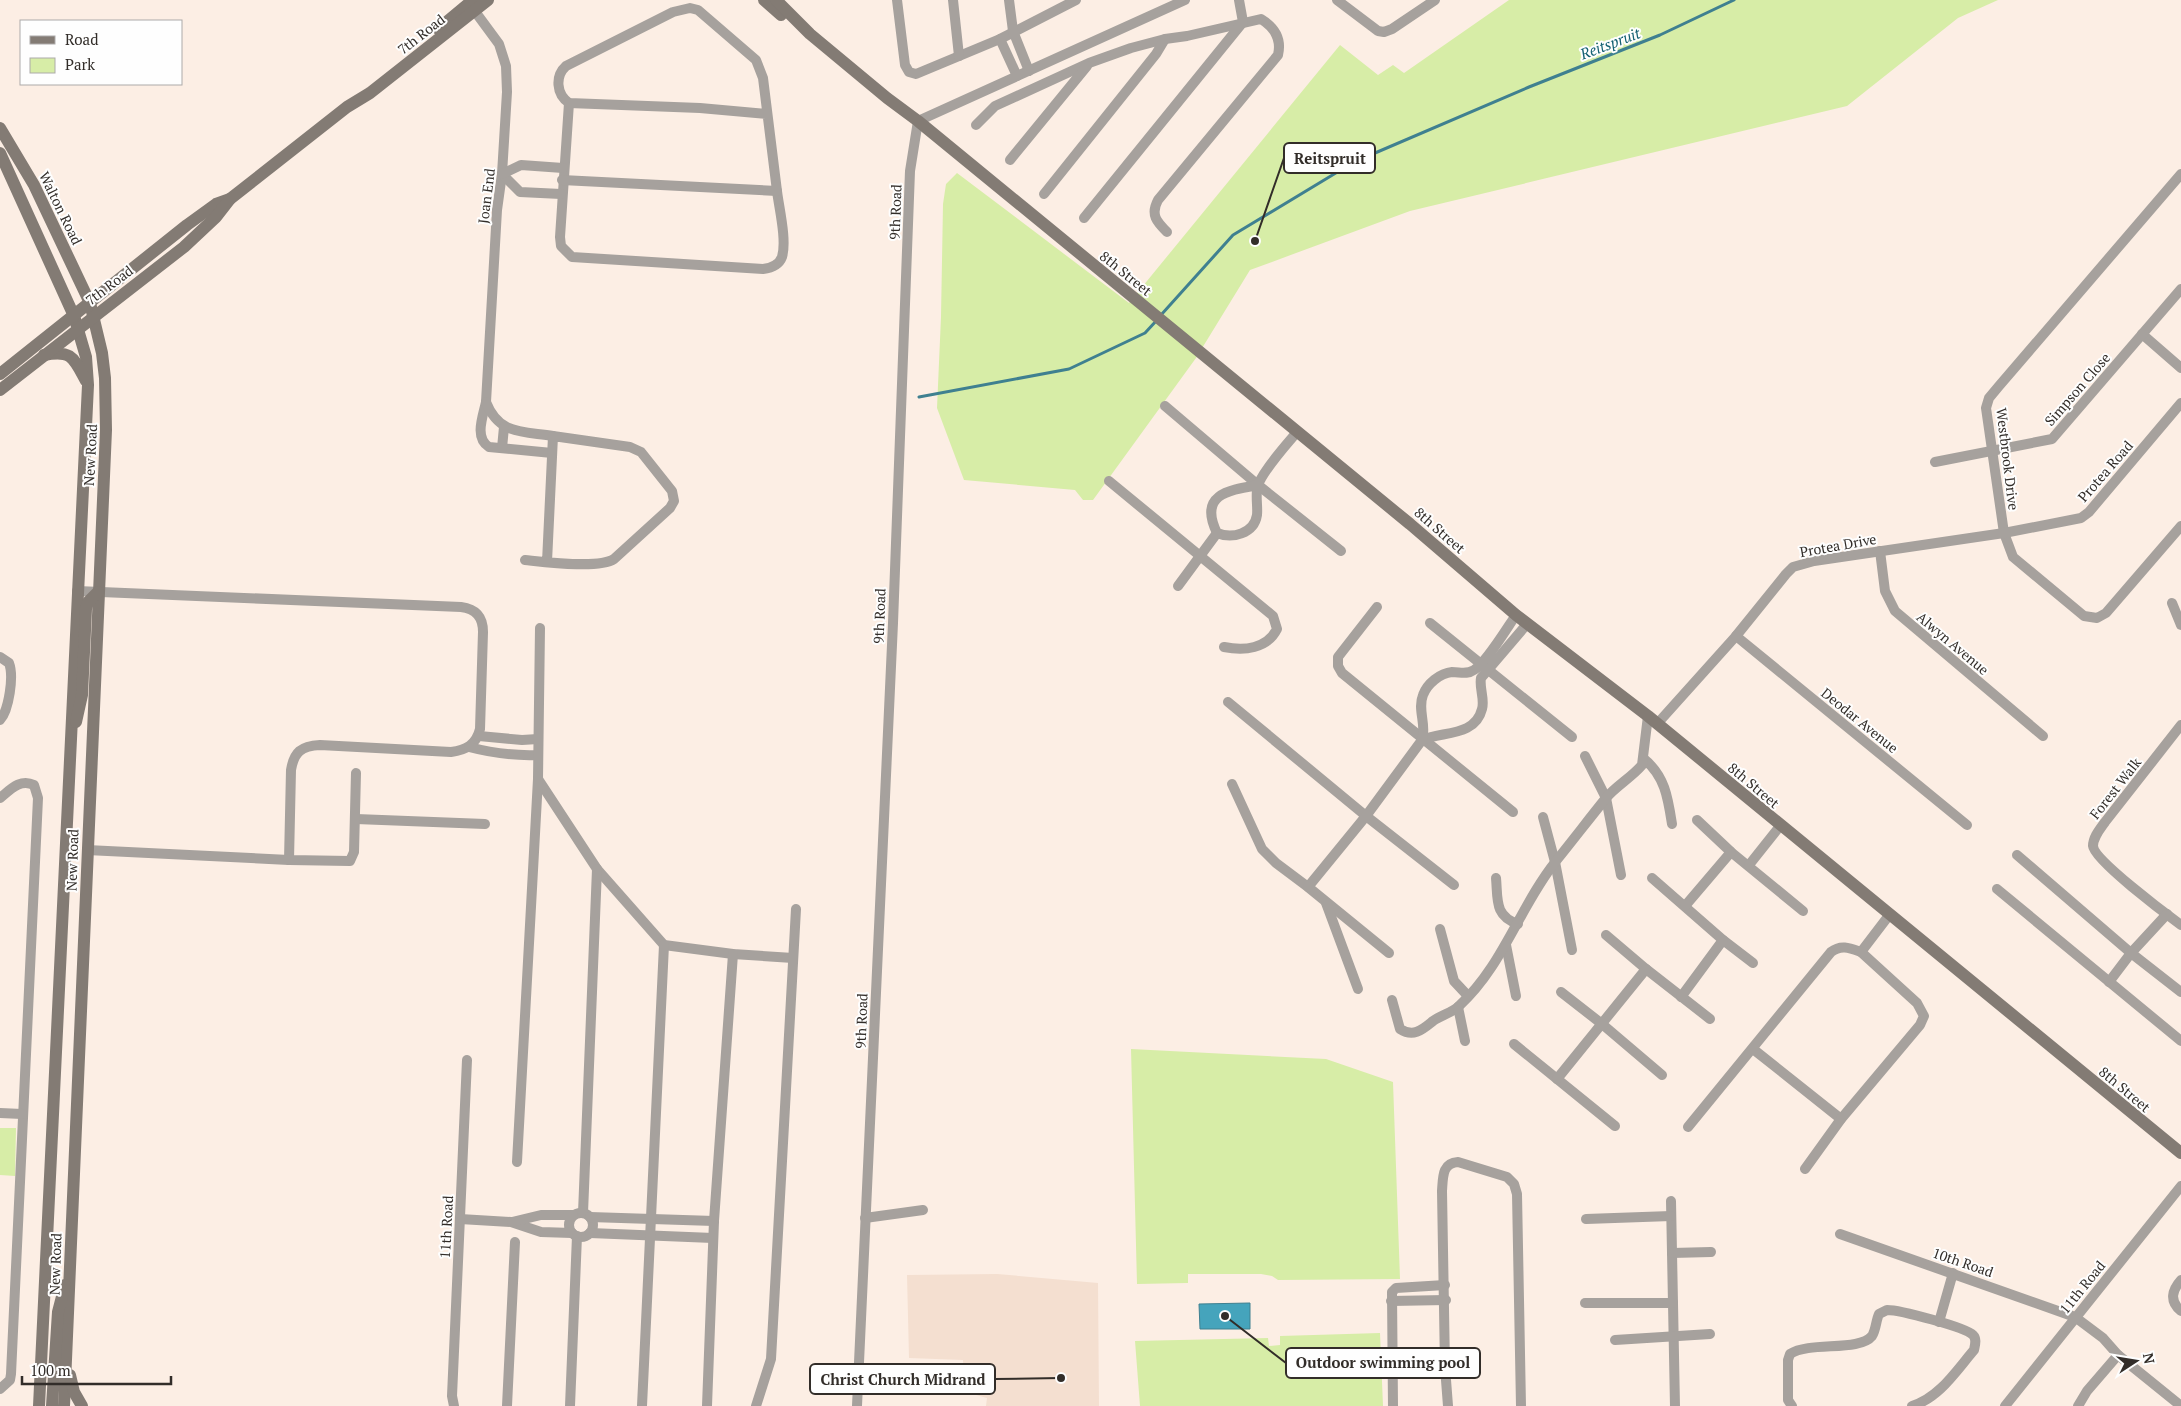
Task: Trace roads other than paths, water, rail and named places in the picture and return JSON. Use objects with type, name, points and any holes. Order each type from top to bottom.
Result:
[{"type":"main road","name":"7th Road","points":[[0,374],[75,322],[94,316],[184,247],[216,217],[230,199],[347,107],[370,93],[472,5],[488,0]]},
{"type":"main road","name":"8th Street","points":[[764,0],[793,25],[810,34]]},
{"type":"main road","name":"8th Street","points":[[776,0],[810,34],[1410,524],[1516,616],[1653,720],[2181,1153]]},
{"type":"main road","name":"Walton Road","points":[[0,128],[34,185],[90,303],[94,316]]},
{"type":"main road","points":[[0,153],[75,322]]},
{"type":"main road","name":"7th Road","points":[[0,390],[42,356],[75,322],[90,303],[209,209],[216,204],[230,199]]},
{"type":"main road","name":"New Road","points":[[64,1406],[106,404],[102,353],[94,316]]},
{"type":"main road","name":"New Road","points":[[39,1406],[88,385],[86,357],[75,322]]},
{"type":"main road","points":[[42,356],[58,352],[69,354],[75,360],[88,385]]},
{"type":"main road","points":[[70,739],[79,715],[82,695],[86,609],[88,602],[98,592]]},
{"type":"main road","name":"8th Street","points":[[2052,1046],[2114,1090],[2181,1144]]},
{"type":"main road","points":[[52,1406],[58,1312],[60,1300],[70,1273]]},
{"type":"main road","points":[[66,1360],[74,1392],[82,1406]]},
{"type":"street","points":[[897,0],[902,54],[909,72],[918,74],[1000,39],[1076,0]]},
{"type":"street","points":[[952,0],[959,56]]},
{"type":"street","points":[[1009,0],[1013,31],[1029,71]]},
{"type":"street","points":[[918,121],[1184,0]]},
{"type":"street","points":[[1084,218],[1243,22],[1239,0]]},
{"type":"street","points":[[1337,0],[1378,31],[1384,32],[1392,29],[1432,1]]},
{"type":"street","name":"Joan End","points":[[472,5],[499,44],[506,66],[507,92],[502,174],[496,210],[486,402],[482,420],[482,439],[489,447],[502,448]]},
{"type":"street","points":[[569,103],[561,194],[561,246],[572,257],[763,269],[772,268],[782,258],[782,238],[763,78],[756,60],[704,14],[690,8],[673,12],[566,66],[561,71],[558,80],[563,97],[569,103],[700,108],[766,114]]},
{"type":"street","points":[[976,125],[995,106],[1089,63],[1131,48],[1165,39],[1187,36],[1260,19],[1275,30],[1280,47],[1278,55],[1158,200],[1154,216],[1156,222],[1167,232]]},
{"type":"street","points":[[1000,39],[1017,76]]},
{"type":"street","points":[[1044,194],[1156,54],[1165,39]]},
{"type":"street","points":[[1010,160],[1089,63]]},
{"type":"street","name":"9th Road","points":[[857,1406],[893,623],[910,171],[918,121]]},
{"type":"street","points":[[561,194],[520,192],[502,174],[521,165],[563,168]]},
{"type":"street","name":"Westbrook Drive","points":[[2181,174],[1989,398],[1986,408],[2004,533],[2010,552],[2020,564],[2079,612],[2091,618],[2101,616],[2106,612],[2181,526]]},
{"type":"street","points":[[562,180],[776,191]]},
{"type":"street","name":"Simpson Close","points":[[1936,462],[2052,439],[2181,288]]},
{"type":"street","points":[[2142,334],[2181,368]]},
{"type":"street","points":[[486,402],[491,416],[504,427],[630,447],[641,452],[672,491],[674,500],[670,508],[610,562],[599,564],[525,560]]},
{"type":"street","name":"Protea Road","points":[[2004,533],[2081,518],[2089,512],[2181,403]]},
{"type":"street","points":[[1165,406],[1258,485],[1341,551]]},
{"type":"street","points":[[504,427],[502,448],[552,453]]},
{"type":"street","points":[[1217,533],[1240,534],[1254,524],[1257,517],[1258,485],[1276,458],[1297,432]]},
{"type":"street","points":[[547,562],[553,436]]},
{"type":"street","points":[[1110,481],[1273,616],[1277,627],[1272,637],[1254,648],[1239,650],[1224,646]]},
{"type":"street","points":[[1217,533],[1211,512],[1217,498],[1229,490],[1258,485]]},
{"type":"street","points":[[1178,586],[1217,533]]},
{"type":"street","name":"Protea Drive","points":[[1653,720],[1736,636],[1792,568],[1814,561],[2004,533]]},
{"type":"street","name":"Alwyn Avenue","points":[[1880,551],[1885,591],[1896,611],[2043,736]]},
{"type":"street","points":[[77,591],[469,608],[479,615],[483,626],[479,736],[469,747]]},
{"type":"street","points":[[2172,603],[2181,625]]},
{"type":"street","points":[[1377,607],[1345,646],[1338,657],[1338,666],[1348,679],[1514,812]]},
{"type":"street","points":[[1422,740],[1430,736],[1453,733],[1471,725],[1482,710],[1480,682],[1483,668],[1516,616]]},
{"type":"street","points":[[1430,623],[1483,668],[1572,737]]},
{"type":"street","points":[[1308,886],[1366,816],[1422,740],[1425,727],[1422,702],[1427,687],[1440,676],[1450,672],[1472,672],[1483,668],[1528,624]]},
{"type":"street","points":[[517,1162],[538,779],[540,628]]},
{"type":"street","name":"Deodar Avenue","points":[[1736,636],[1967,825]]},
{"type":"street","points":[[0,657],[9,663],[11,672],[8,705],[0,720]]},
{"type":"street","points":[[1228,702],[1366,816],[1454,885]]},
{"type":"street","points":[[1392,1000],[1400,1028],[1408,1032],[1424,1030],[1434,1020],[1458,1007],[1506,944],[1541,882],[1555,862],[1606,798],[1636,772],[1644,759],[1653,720]]},
{"type":"street","name":"Forest Walk","points":[[2181,725],[2104,822],[2094,839],[2093,848],[2103,862],[2181,925]]},
{"type":"street","points":[[479,736],[538,740]]},
{"type":"street","points":[[289,860],[291,770],[296,752],[302,748],[320,745],[451,752],[469,747],[511,755],[538,755]]},
{"type":"street","points":[[1585,756],[1606,798],[1621,875]]},
{"type":"street","points":[[1644,759],[1654,767],[1664,785],[1672,824]]},
{"type":"street","points":[[87,850],[289,860],[350,861],[354,852],[356,773]]},
{"type":"street","points":[[538,779],[597,869],[664,945],[733,954],[793,958]]},
{"type":"street","points":[[0,798],[16,785],[29,782],[34,785],[38,798],[11,1374],[10,1380],[0,1389]]},
{"type":"street","points":[[1232,784],[1262,849],[1276,863],[1308,886],[1389,953]]},
{"type":"street","points":[[1543,818],[1555,862],[1572,950]]},
{"type":"street","points":[[356,819],[485,824]]},
{"type":"street","points":[[1697,820],[1731,852],[1803,911]]},
{"type":"street","points":[[1749,865],[1780,826]]},
{"type":"street","points":[[1685,906],[1731,852]]},
{"type":"street","points":[[2017,855],[2131,953],[2181,992]]},
{"type":"street","points":[[590,1233],[593,1227],[582,1215],[597,869]]},
{"type":"street","points":[[1496,878],[1500,912],[1508,921],[1518,924]]},
{"type":"street","points":[[1652,878],[1723,940],[1753,963]]},
{"type":"street","points":[[1997,890],[2181,1041]]},
{"type":"street","points":[[1326,902],[1358,989]]},
{"type":"street","points":[[756,1406],[771,1359],[796,909]]},
{"type":"street","points":[[1860,952],[1890,914]]},
{"type":"street","points":[[2109,982],[2131,953],[2167,914]]},
{"type":"street","points":[[1440,930],[1454,982],[1468,996]]},
{"type":"street","points":[[1606,934],[1646,969],[1710,1019]]},
{"type":"street","points":[[1682,997],[1723,940]]},
{"type":"street","points":[[1506,944],[1516,996]]},
{"type":"street","points":[[642,1406],[652,1236],[664,945]]},
{"type":"street","points":[[1688,1127],[1832,952],[1842,947],[1860,952],[1917,1003],[1924,1016],[1920,1025],[1842,1119],[1805,1169]]},
{"type":"street","points":[[707,1406],[714,1221],[733,954]]},
{"type":"street","points":[[1556,1079],[1646,969]]},
{"type":"street","points":[[1560,992],[1602,1024],[1662,1075]]},
{"type":"street","points":[[1458,1007],[1465,1041]]},
{"type":"street","points":[[1514,1044],[1615,1126]]},
{"type":"street","points":[[1753,1049],[1842,1119]]},
{"type":"street","name":"11th Road","points":[[446,1406],[453,1401],[467,1060]]},
{"type":"street","points":[[0,1113],[22,1114]]},
{"type":"street","points":[[1448,1406],[1445,1368],[1446,1300],[1442,1191],[1446,1166],[1452,1162],[1458,1162],[1507,1177],[1514,1184],[1517,1194],[1521,1406]]},
{"type":"street","name":"11th Road","points":[[2005,1406],[2181,1186]]},
{"type":"street","points":[[1671,1201],[1675,1406]]},
{"type":"street","points":[[865,1218],[923,1210]]},
{"type":"street","points":[[511,1222],[541,1215],[714,1221]]},
{"type":"street","points":[[570,1406],[574,1235],[568,1224],[582,1215]]},
{"type":"street","points":[[1586,1219],[1671,1216]]},
{"type":"street","points":[[460,1219],[511,1222],[541,1232],[584,1236],[590,1233],[714,1238]]},
{"type":"street","name":"10th Road","points":[[1840,1234],[2075,1317],[2103,1338],[2118,1355],[2181,1406]]},
{"type":"street","points":[[507,1406],[514,1242]]},
{"type":"street","points":[[1672,1253],[1712,1252]]},
{"type":"street","points":[[1939,1322],[1953,1273]]},
{"type":"street","points":[[2181,1280],[2175,1287],[2172,1296],[2176,1308],[2181,1311]]},
{"type":"street","points":[[1392,1406],[1392,1292],[1396,1288],[1445,1285]]},
{"type":"street","points":[[1391,1301],[1446,1300]]},
{"type":"street","points":[[1585,1303],[1673,1303]]},
{"type":"street","points":[[1792,1406],[1788,1400],[1788,1360],[1790,1354],[1804,1348],[1849,1345],[1868,1339],[1873,1335],[1879,1314],[1887,1310],[1963,1328],[1974,1336],[1976,1341],[1974,1350],[1935,1395],[1927,1401],[1912,1406]]},
{"type":"street","points":[[1615,1340],[1710,1334]]},
{"type":"street","points":[[2078,1406],[2087,1391],[2118,1355]]},
{"type":"water","points":[[1250,1303],[1250,1329],[1200,1329],[1199,1304]]},
{"type":"waterway","name":"Reitspruit","points":[[1161,315],[1233,235],[1354,162],[1529,87],[1660,35],[1734,0]]},
{"type":"waterway","name":"Reitspruit","points":[[919,397],[1069,369],[1145,333],[1157,320]]},
{"type":"place","name":"Reitspruit","points":[[1255,241]]},
{"type":"place","name":"Outdoor swimming pool","points":[[1225,1316]]},
{"type":"place","name":"Christ Church Midrand","points":[[1061,1378]]}]
